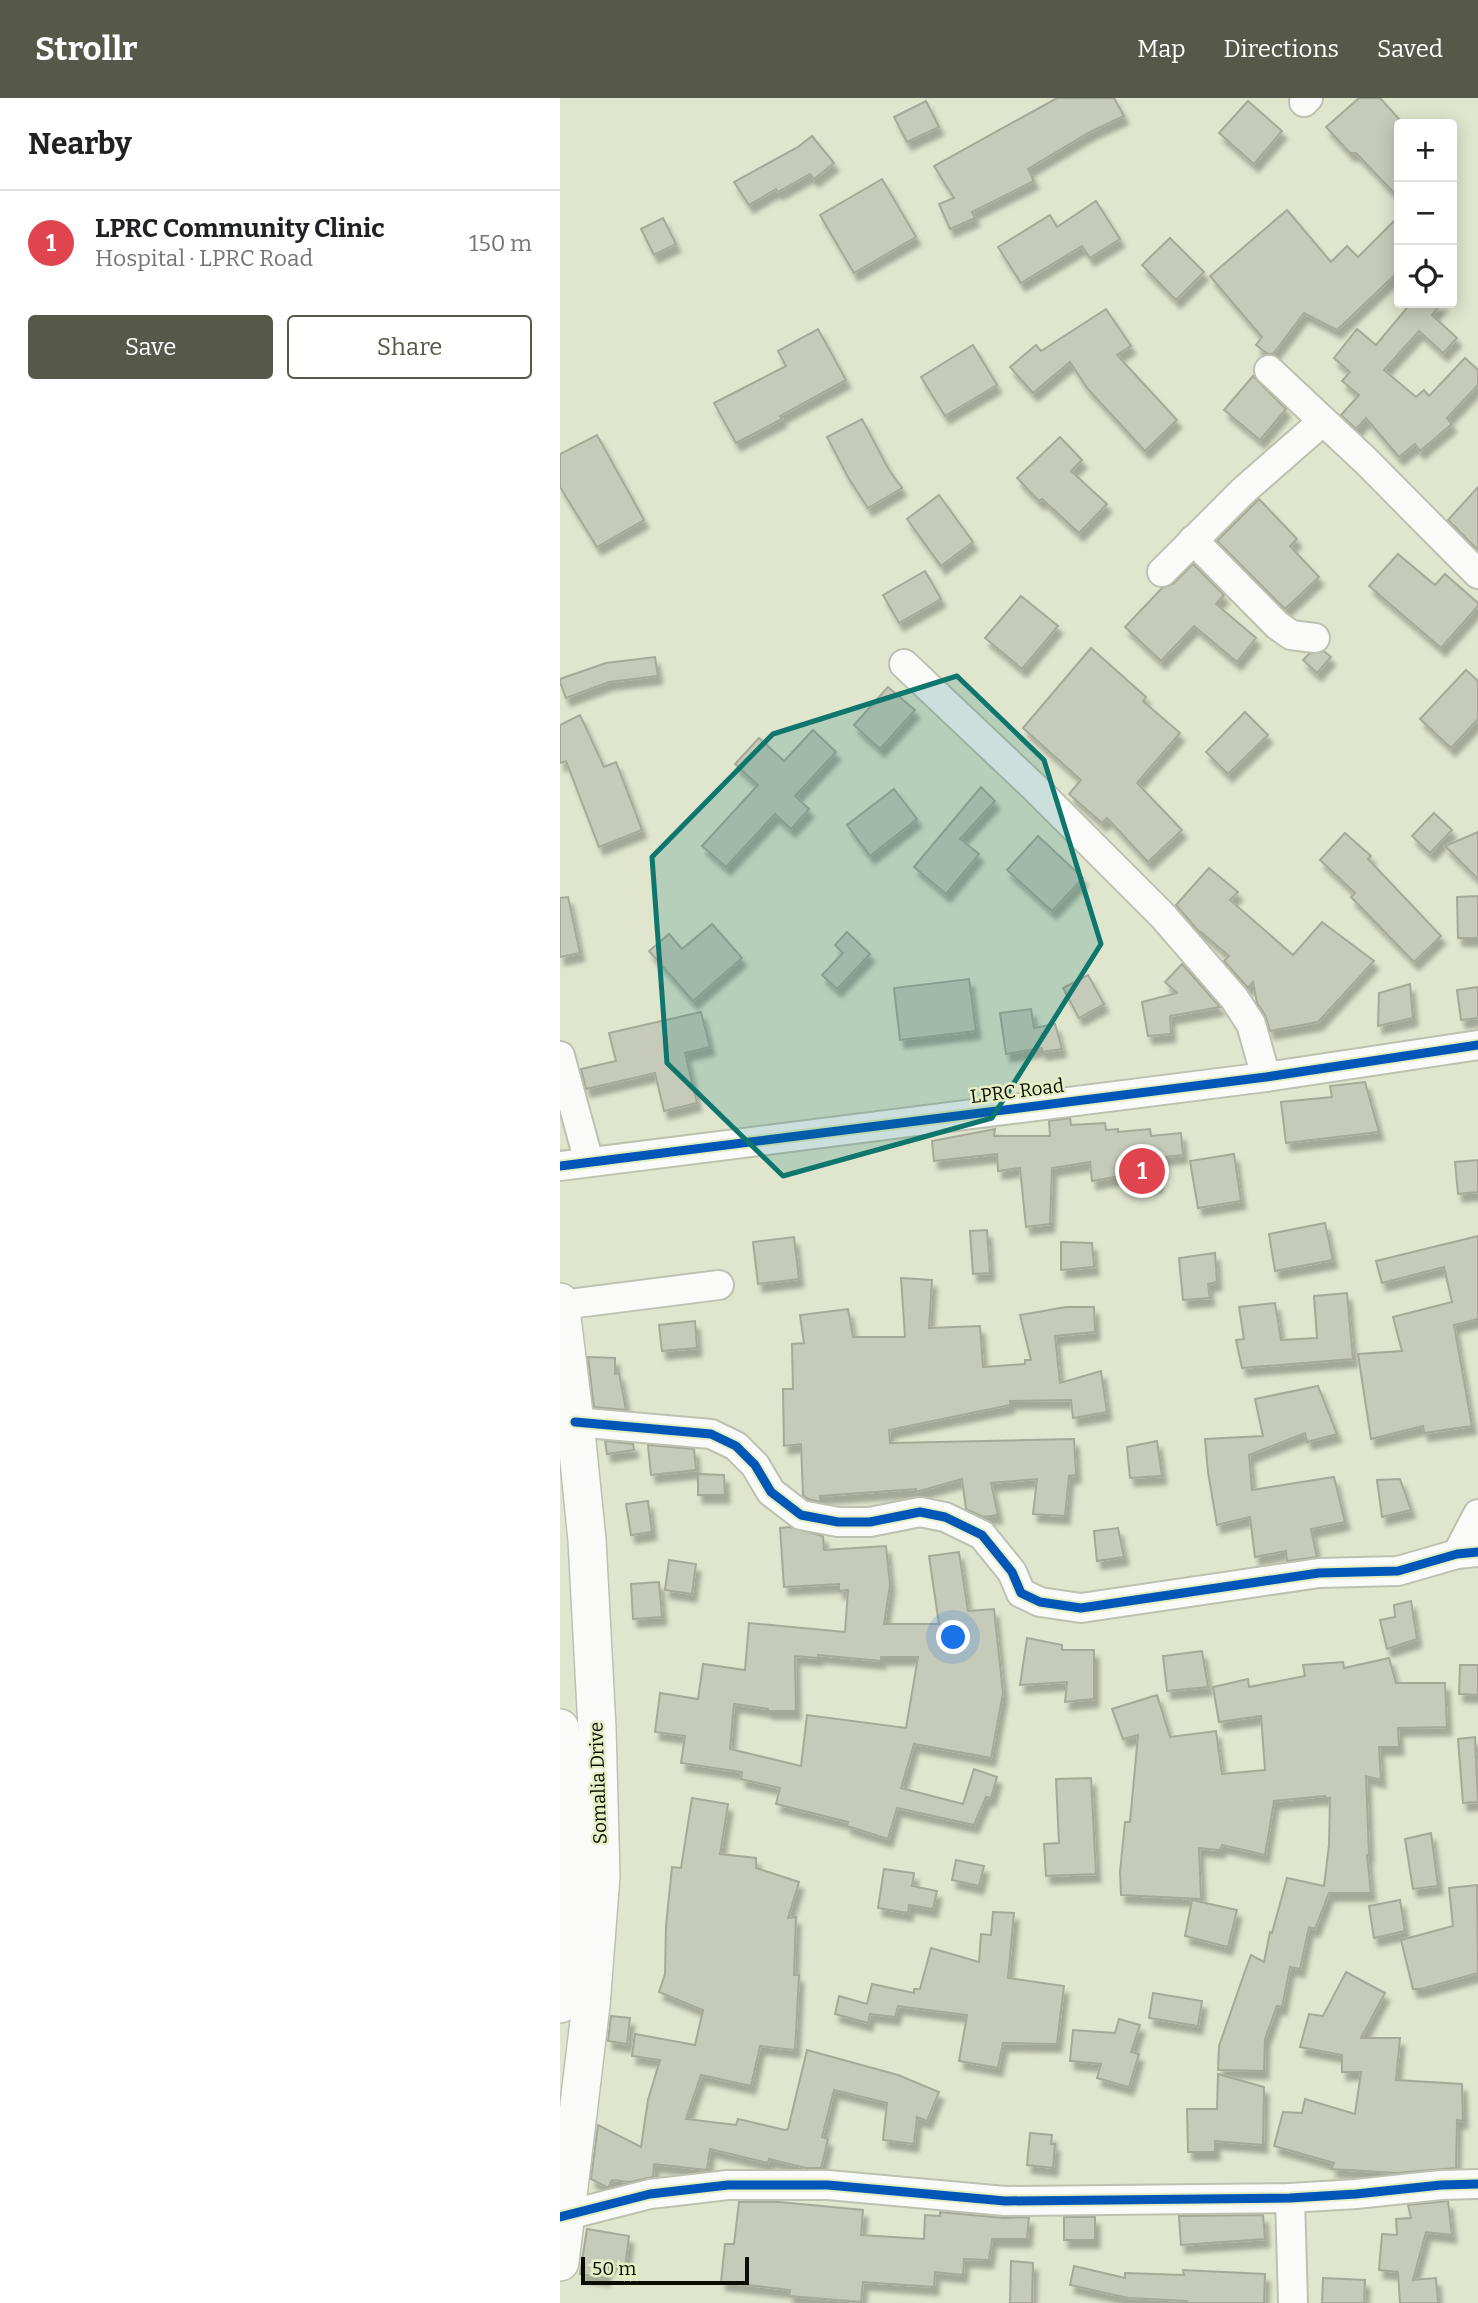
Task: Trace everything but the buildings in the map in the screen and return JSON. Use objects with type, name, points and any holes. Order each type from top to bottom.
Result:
[{"type":"main road","name":"Somalia Drive","points":[[560,1304],[587,1540],[601,1876],[568,1998]]},
{"type":"main road","name":"Somalia Drive","points":[[560,1728],[565,1778],[568,1998],[564,2217],[560,2262]]},
{"type":"street","points":[[1269,370],[1366,461],[1478,574]]},
{"type":"street","points":[[1162,572],[1242,491],[1323,421]]},
{"type":"street","points":[[1193,540],[1277,625],[1292,635],[1315,638]]},
{"type":"street","points":[[904,664],[1034,787],[1163,916],[1234,998],[1251,1024],[1266,1077]]},
{"type":"street","name":"LPRC Road","points":[[560,1166],[1266,1077],[1478,1045]]},
{"type":"street","points":[[560,1056],[589,1162]]},
{"type":"street","points":[[560,1304],[719,1285]]},
{"type":"street","points":[[575,1422],[711,1434],[736,1446],[755,1465],[771,1492],[801,1515],[838,1522],[870,1522],[920,1512],[945,1517],[982,1535],[1012,1572],[1021,1593],[1040,1601],[1081,1608],[1318,1573],[1398,1571],[1468,1553],[1478,1514]]},
{"type":"street","points":[[564,2217],[650,2194],[729,2185],[828,2185],[1005,2201],[1290,2198],[1478,2184]]},
{"type":"street","points":[[1290,2198],[1293,2303]]},
{"type":"highlighted area","points":[[957,676],[1044,760],[1101,944],[992,1118],[783,1176],[667,1063],[652,857],[773,734]]},
{"type":"cycle path","points":[[560,1166],[1266,1077],[1478,1045]]},
{"type":"cycle path","points":[[575,1422],[711,1434],[736,1446],[755,1465],[771,1492],[801,1515],[838,1522],[870,1522],[920,1512],[945,1517],[982,1535],[1012,1572],[1021,1593],[1040,1602],[1081,1608],[1319,1573],[1398,1571],[1457,1554],[1478,1552]]},
{"type":"cycle path","points":[[560,2217],[650,2194],[728,2185],[828,2185],[1005,2201],[1290,2198],[1478,2184]]},
{"type":"place","name":"LPRC Community Clinic","points":[[1142,1171]]}]
